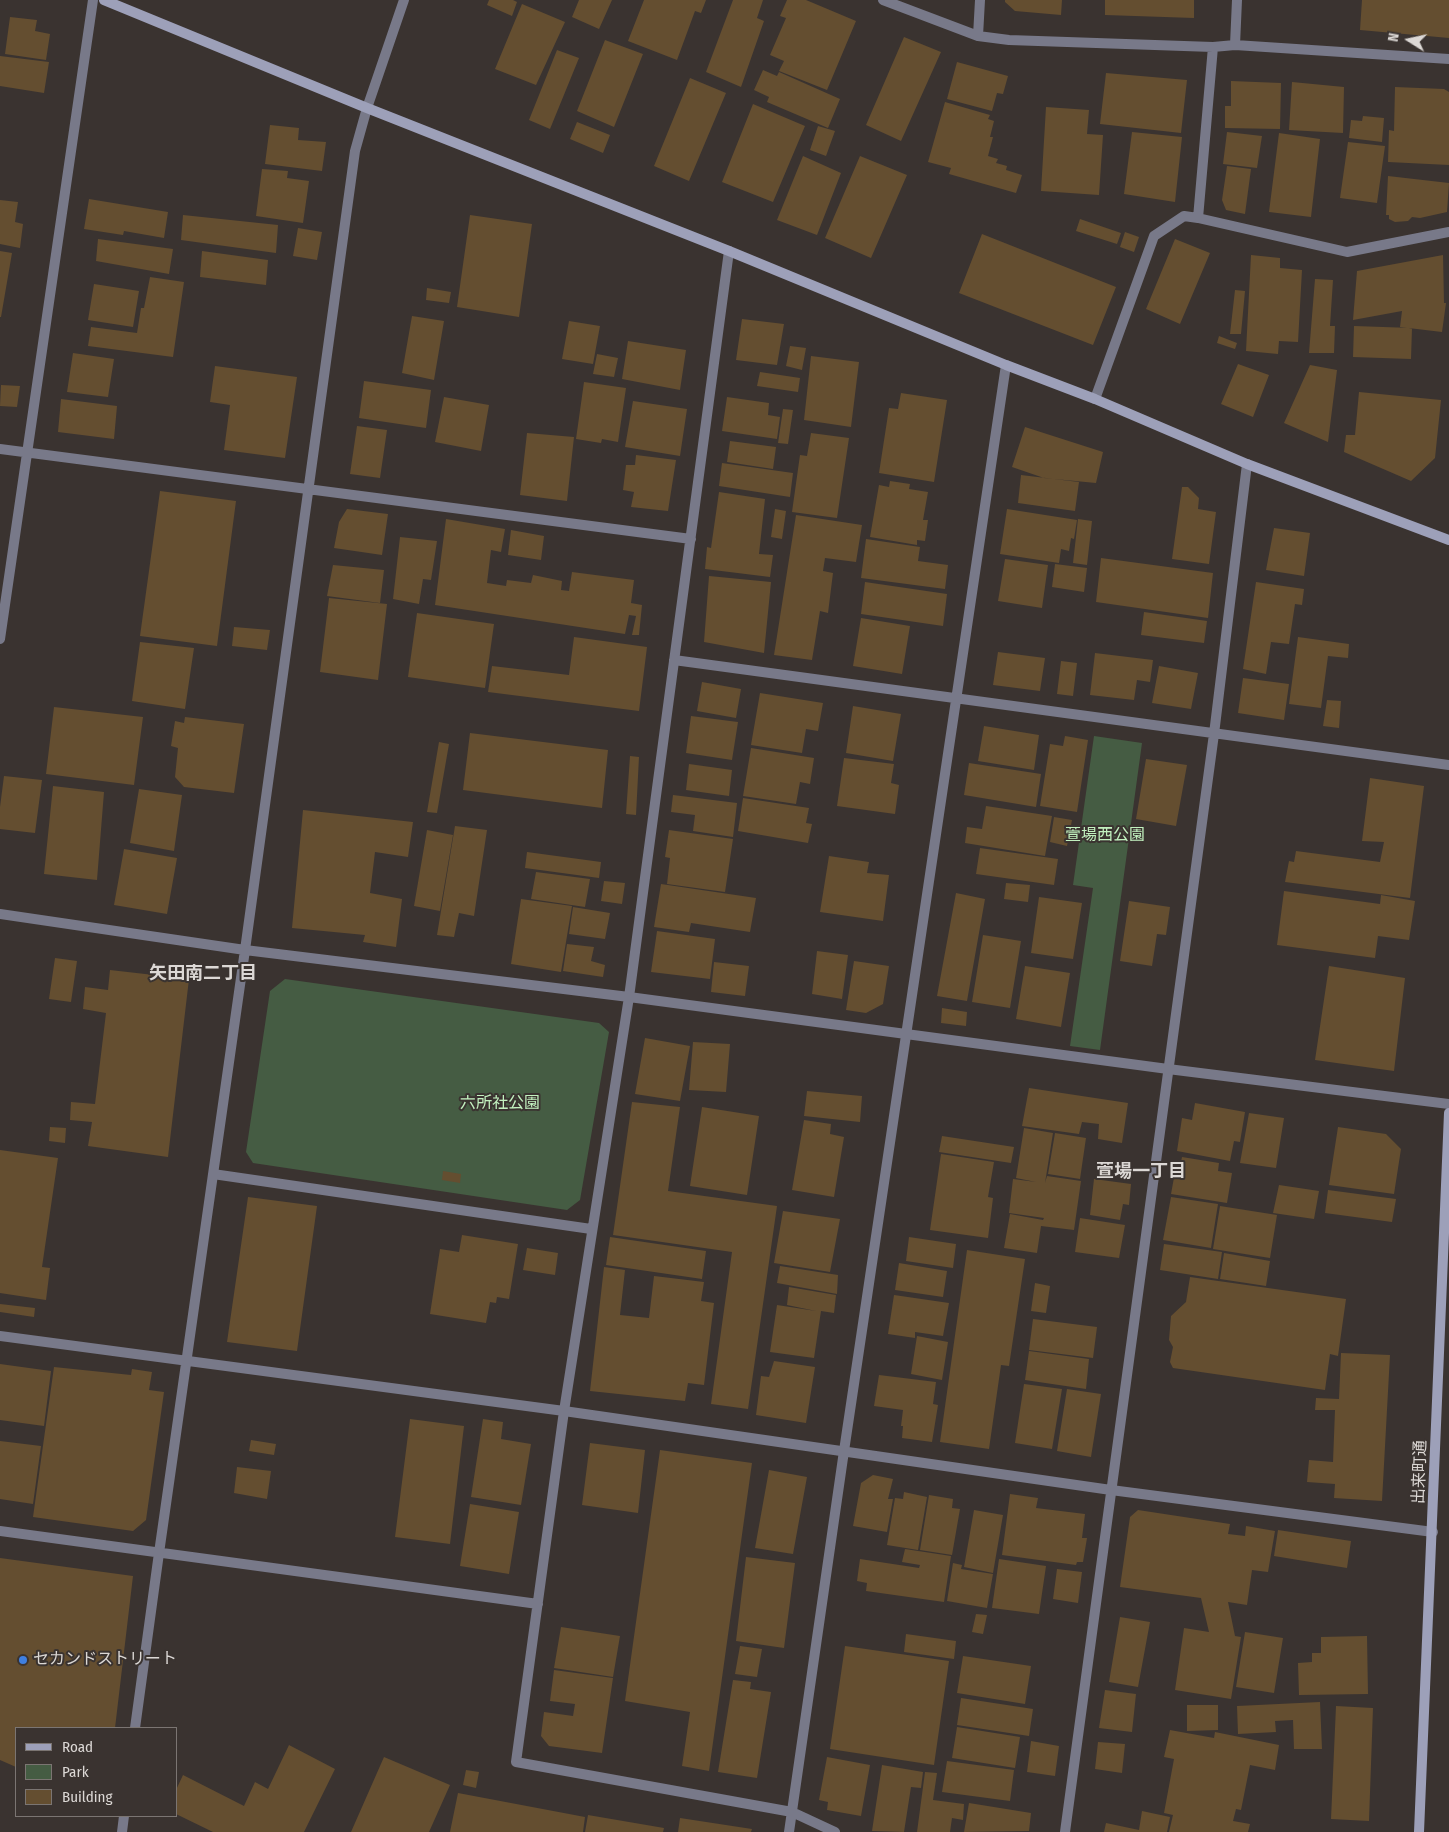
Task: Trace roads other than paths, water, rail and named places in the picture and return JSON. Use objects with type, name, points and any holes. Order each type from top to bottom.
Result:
[{"type":"street","points":[[0,638],[93,0]]},
{"type":"street","points":[[104,0],[367,108],[1095,399],[1247,464],[1449,540]]},
{"type":"street","points":[[136,1727],[355,151],[367,108],[404,0]]},
{"type":"street","points":[[883,0],[978,36],[1008,40],[1213,47],[1235,45],[1449,59]]},
{"type":"street","points":[[978,36],[980,0]]},
{"type":"street","points":[[1235,45],[1237,0]]},
{"type":"street","points":[[1198,218],[1213,47]]},
{"type":"street","points":[[1095,399],[1154,236],[1184,216],[1347,252],[1449,232]]},
{"type":"street","points":[[729,252],[629,997],[591,1229],[564,1411],[516,1762],[792,1812],[835,1832]]},
{"type":"street","points":[[789,1832],[1006,365]]},
{"type":"street","points":[[0,449],[691,539]]},
{"type":"street","points":[[1064,1832],[1214,734],[1247,464]]},
{"type":"street","points":[[674,660],[1449,765]]},
{"type":"street","points":[[0,914],[245,950],[629,997],[907,1035],[1449,1104]]},
{"type":"street","name":"出来町通","points":[[1419,1832],[1449,1113]]},
{"type":"street","points":[[213,1174],[591,1229]]},
{"type":"street","points":[[0,1336],[564,1411],[1110,1490],[1433,1532]]},
{"type":"street","points":[[0,1531],[538,1604]]},
{"type":"street","points":[[122,1832],[124,1817]]},
{"type":"place","name":"セカンドストリート","points":[[23,1660]]},
{"type":"district","name":"矢田南二丁目","points":[[203,974]]},
{"type":"district","name":"萱場一丁目","points":[[1141,1172]]},
{"type":"park label","name":"萱場西公園","points":[[1105,836]]},
{"type":"park label","name":"六所社公園","points":[[500,1104]]}]
